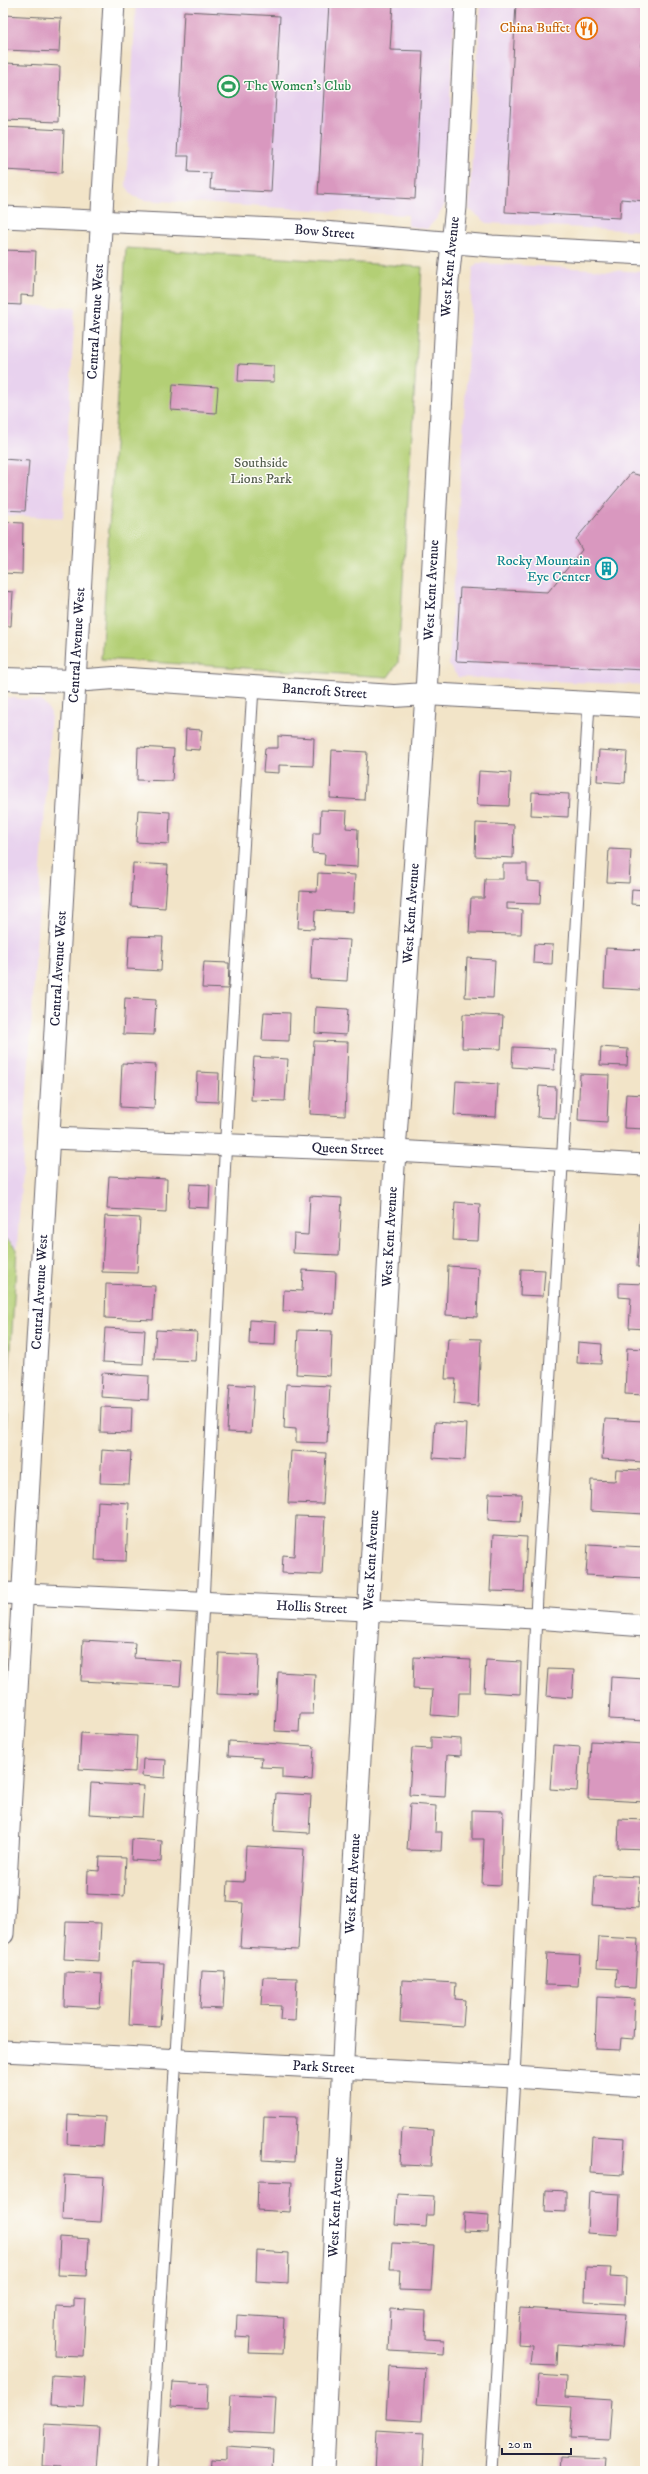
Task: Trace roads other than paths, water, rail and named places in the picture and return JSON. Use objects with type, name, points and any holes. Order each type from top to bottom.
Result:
[{"type":"street","name":"Central Avenue West","points":[[3,1934],[13,1593],[50,1138],[74,681],[114,3]]},
{"type":"street","name":"West Kent Avenue","points":[[323,2471],[342,2069],[395,1151],[426,694],[437,454],[452,243],[456,207],[466,3]]},
{"type":"street","name":"Bow Street","points":[[3,217],[100,220],[299,230],[452,243],[645,254]]},
{"type":"street","name":"Bancroft Street","points":[[3,679],[74,681],[114,678],[394,696],[426,694],[645,706]]},
{"type":"street","name":"Queen Street","points":[[50,1138],[395,1151],[563,1162],[645,1165]]},
{"type":"street","name":"Hollis Street","points":[[13,1593],[535,1618],[645,1626]]},
{"type":"street","name":"Park Street","points":[[3,2051],[514,2077],[645,2086]]},
{"type":"lane","points":[[151,2471],[203,1603],[226,1144],[253,687]]},
{"type":"lane","points":[[491,2471],[514,2077],[535,1618],[589,703]]},
{"type":"place","name":"China Buffet","points":[[586,28]]},
{"type":"place","name":"The Women's Club","points":[[228,86]]},
{"type":"place","name":"Rocky Mountain Eye Center","points":[[606,569]]},
{"type":"park label","name":"Southside Lions Park","points":[[261,472]]}]
